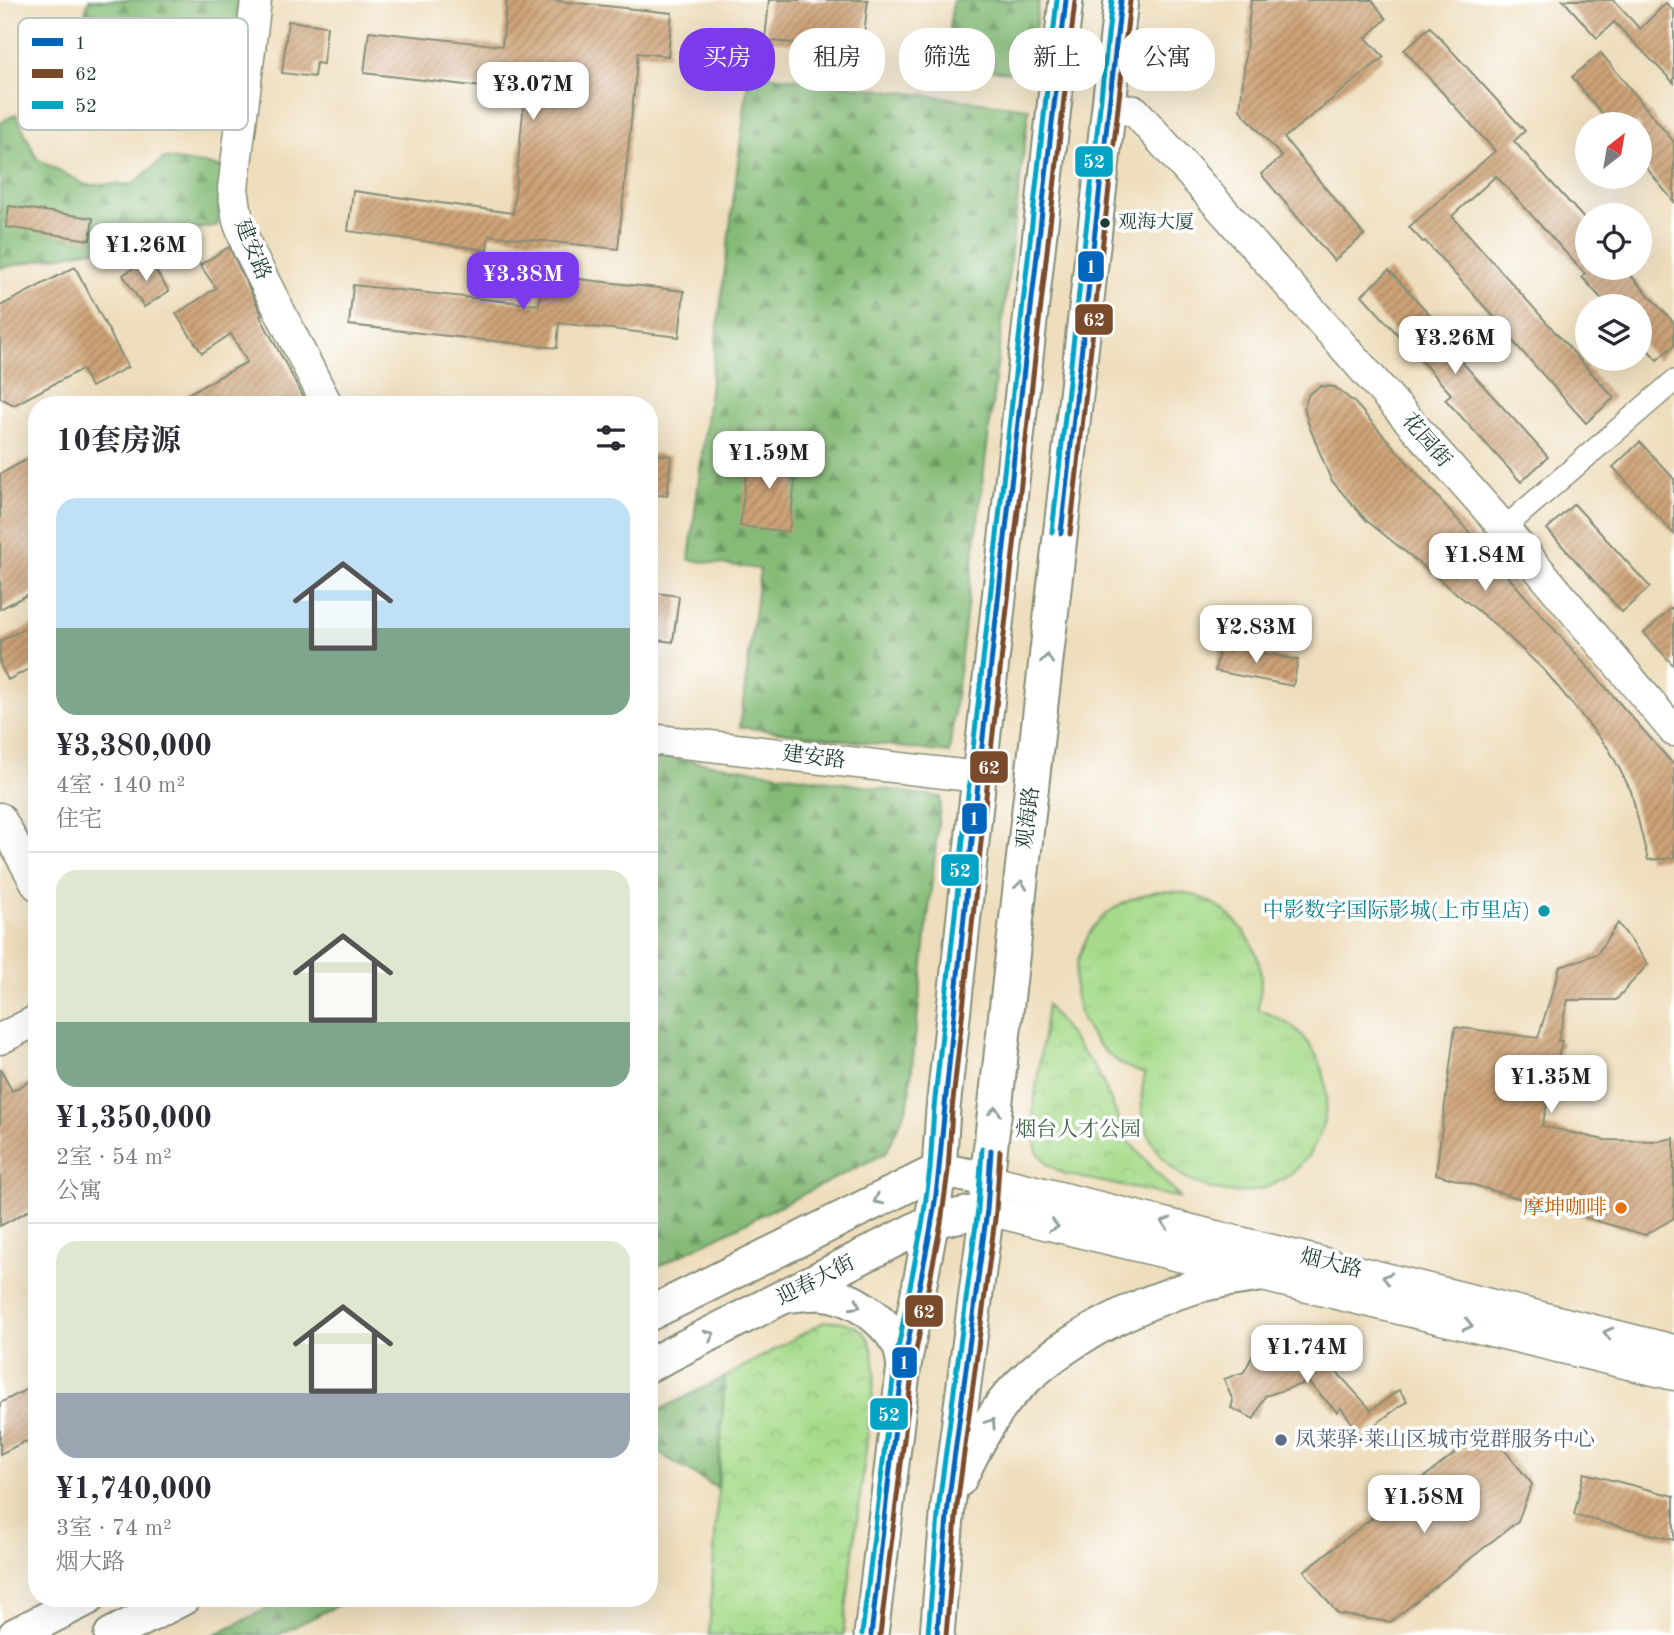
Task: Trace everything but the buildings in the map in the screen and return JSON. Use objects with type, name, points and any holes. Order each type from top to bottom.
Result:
[{"type":"main road","points":[[871,1635],[904,1365],[932,1221],[939,1170],[943,1109],[979,777],[1066,0]]},
{"type":"main road","name":"观海路","points":[[937,1635],[947,1505],[987,1194],[1121,0]]},
{"type":"main road","points":[[939,1170],[987,1194]]},
{"type":"main road","points":[[658,1310],[939,1170]]},
{"type":"main road","name":"迎春大街","points":[[658,1361],[987,1194]]},
{"type":"main road","points":[[947,1505],[982,1436],[1008,1397],[1044,1364],[1083,1336],[1140,1306],[1202,1285],[1259,1275]]},
{"type":"main road","points":[[790,1295],[820,1293],[841,1297],[863,1307],[883,1324],[899,1345],[904,1365]]},
{"type":"main road","points":[[15,1635],[70,1607]]},
{"type":"main road","points":[[111,1635],[165,1607]]},
{"type":"street","name":"建安路","points":[[248,66],[256,0]]},
{"type":"street","name":"花园街","points":[[1110,107],[1135,111],[1504,528],[1674,731]]},
{"type":"street","name":"建安路","points":[[240,130],[233,189],[238,220],[248,249],[323,396]]},
{"type":"street","points":[[1504,528],[1674,381]]},
{"type":"street","name":"建安路","points":[[658,740],[979,777]]},
{"type":"street","points":[[0,818],[28,869]]},
{"type":"street","points":[[0,1039],[28,1025]]},
{"type":"street","name":"烟大路","points":[[987,1194],[1259,1275],[1674,1375]]},
{"type":"street","name":"烟大路","points":[[987,1194],[1674,1350]]},
{"type":"green space","points":[[89,0],[244,0],[242,18],[118,18],[85,12]]},
{"type":"green space","points":[[953,0],[1039,0],[1035,28],[1009,28],[1009,72],[995,70],[995,28],[950,28]]},
{"type":"green space","points":[[775,76],[789,78],[789,91],[885,90],[1029,108],[949,753],[740,727],[760,569],[689,560],[747,91],[775,91]]},
{"type":"green space","points":[[16,114],[18,130],[23,130],[37,159],[86,185],[133,184],[164,158],[222,167],[218,225],[0,268],[0,123]]},
{"type":"green space","points":[[658,756],[941,797],[908,1105],[886,1153],[658,1267]]},
{"type":"green space","points":[[1157,891],[1186,893],[1204,899],[1218,906],[1240,926],[1249,939],[1260,967],[1258,1009],[1296,1030],[1306,1040],[1321,1067],[1327,1095],[1324,1122],[1313,1148],[1296,1169],[1274,1184],[1246,1192],[1216,1190],[1194,1182],[1174,1169],[1156,1149],[1146,1129],[1142,1107],[1145,1074],[1111,1057],[1087,1029],[1080,1013],[1075,976],[1081,951],[1092,929],[1116,907]]},
{"type":"green space","name":"烟台人才公园","points":[[1047,1005],[1099,1074],[1129,1142],[1180,1198],[1064,1174],[1046,1163],[1037,1151],[1032,1131]]},
{"type":"green space","points":[[838,1321],[864,1333],[871,1346],[875,1375],[843,1635],[709,1635],[725,1377],[824,1322]]},
{"type":"green space","points":[[725,1377],[717,1488],[658,1452],[658,1410]]},
{"type":"green space","points":[[270,1607],[334,1607],[278,1635],[214,1635]]},
{"type":"transit line","name":"52","points":[[862,1634],[895,1364],[923,1220],[930,1169],[934,1108],[970,776],[1057,0]]},
{"type":"transit line","name":"1","points":[[871,1635],[899,1398],[936,1193],[968,876],[1066,0]]},
{"type":"transit line","name":"52","points":[[1052,532],[1112,0]]},
{"type":"transit line","name":"1","points":[[1061,533],[1121,0]]},
{"type":"transit line","name":"62","points":[[880,1635],[913,1366],[941,1223],[948,1171],[952,1110],[988,778],[1075,1]]},
{"type":"transit line","name":"62","points":[[1070,534],[1130,1]]},
{"type":"transit line","name":"52","points":[[928,1634],[939,1504],[978,1209],[982,1149]]},
{"type":"transit line","name":"1","points":[[937,1635],[948,1505],[987,1210],[991,1150]]},
{"type":"transit line","name":"62","points":[[946,1635],[957,1506],[996,1211],[1000,1151]]},
{"type":"place","name":"观海大厦","points":[[1105,223]]},
{"type":"place","name":"中影数字国际影城(上市里店)","points":[[1544,911]]},
{"type":"place","name":"摩坤咖啡","points":[[1621,1208]]},
{"type":"place","name":"凤莱驿·莱山区城市党群服务中心","points":[[1281,1440]]}]
